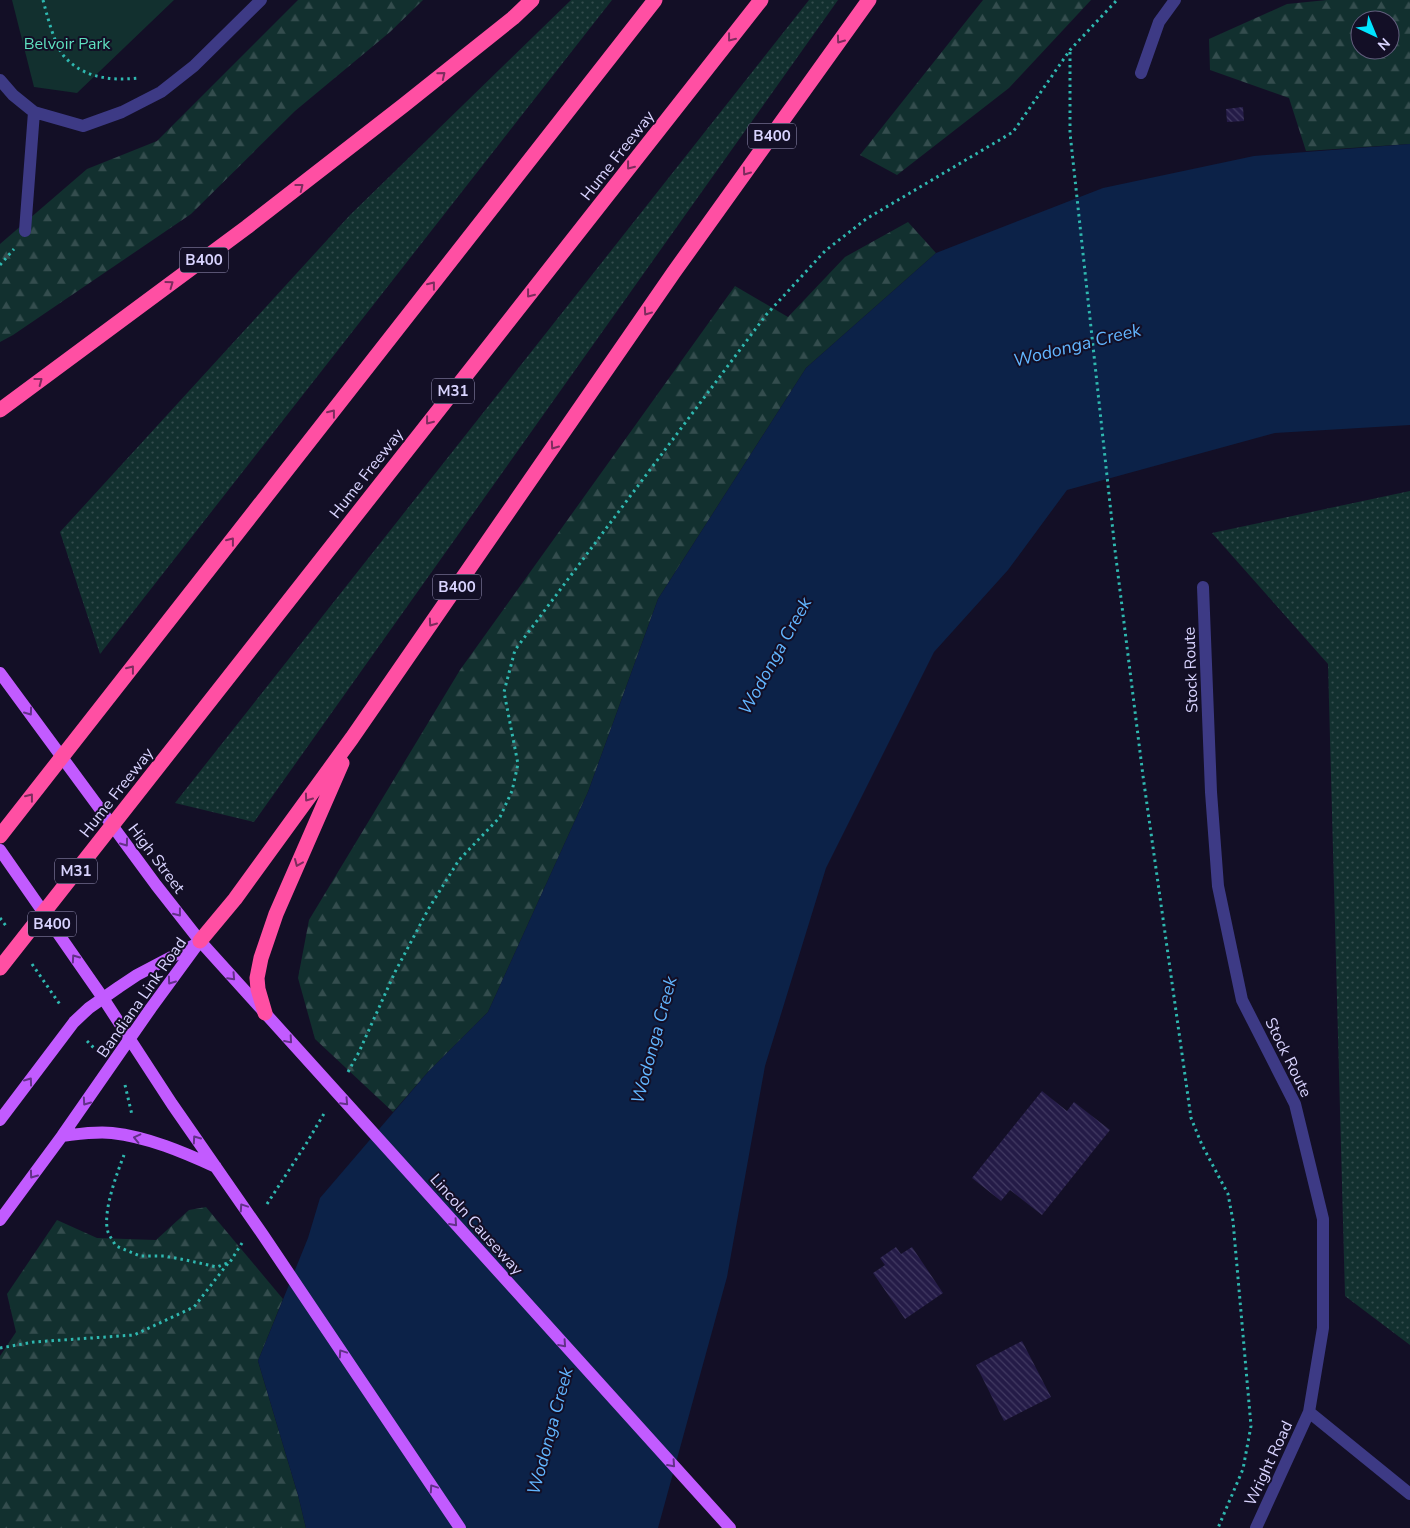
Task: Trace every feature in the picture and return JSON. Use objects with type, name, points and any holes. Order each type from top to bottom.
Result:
[{"type":"highway","name":"B400","points":[[0,410],[247,228],[404,106],[513,18],[532,0]]},
{"type":"highway","points":[[0,836],[655,0]]},
{"type":"highway","name":"Hume Freeway","points":[[3,964],[761,0]]},
{"type":"highway","name":"B400","points":[[200,941],[230,904],[352,738],[674,272],[869,0]]},
{"type":"highway","points":[[265,1013],[258,989],[258,970],[261,958],[276,914],[352,738]]},
{"type":"main road","name":"High Street","points":[[0,673],[150,877],[200,941]]},
{"type":"main road","name":"B400","points":[[0,850],[103,998]]},
{"type":"main road","name":"Bandiana Link Road","points":[[0,1120],[74,1022],[103,998],[137,975],[200,941]]},
{"type":"main road","name":"Bandiana Link Road","points":[[0,1220],[200,941]]},
{"type":"main road","name":"Lincoln Causeway","points":[[200,941],[730,1528]]},
{"type":"main road","points":[[103,998],[172,1104],[460,1528]]},
{"type":"main road","points":[[62,1136],[103,1132],[129,1136],[166,1147],[216,1167]]},
{"type":"street","points":[[0,80],[12,95],[34,112],[83,126],[122,112],[161,92],[194,66],[261,0]]},
{"type":"street","points":[[1141,73],[1159,22],[1175,0]]},
{"type":"street","points":[[25,231],[34,112]]},
{"type":"street","name":"Stock Route","points":[[1203,587],[1211,792],[1218,886],[1242,1000],[1295,1104],[1323,1219],[1323,1328],[1309,1412]]},
{"type":"street","points":[[1309,1412],[1410,1494]]},
{"type":"street","name":"Wright Road","points":[[1256,1528],[1309,1412]]},
{"type":"path","points":[[43,0],[50,25],[63,54],[75,66],[94,76],[116,80],[138,78],[146,73]]},
{"type":"path","points":[[345,1077],[359,1052],[395,972],[429,908],[459,860],[500,817],[512,791],[518,764],[504,692],[516,650],[766,315],[818,258],[866,219],[1013,132],[1070,50],[1117,0]]},
{"type":"path","points":[[1070,50],[1070,133],[1114,550],[1142,776],[1191,1118],[1202,1145],[1228,1194],[1233,1221],[1251,1426],[1243,1470],[1218,1528]]},
{"type":"path","points":[[267,1204],[326,1110]]},
{"type":"path","points":[[129,1136],[114,1181],[108,1209],[108,1230],[116,1246],[140,1256],[164,1256],[217,1267],[230,1262]]},
{"type":"path","points":[[0,1348],[34,1342],[134,1335],[194,1307],[230,1262],[246,1237]]},
{"type":"green space","name":"Belvoir Park","points":[[12,0],[174,0],[77,93],[34,87]]},
{"type":"green space","points":[[298,0],[423,0],[390,32],[295,111],[191,214],[0,342],[0,244],[87,169],[157,141]]},
{"type":"green space","points":[[571,0],[612,0],[100,654],[60,532],[350,215]]},
{"type":"green space","points":[[809,0],[838,0],[254,822],[175,803]]},
{"type":"green space","points":[[983,0],[1091,0],[1009,88],[897,175],[860,155]]},
{"type":"green space","points":[[1327,0],[1410,0],[1410,144],[1306,151],[1289,98],[1210,70],[1209,39],[1287,4]]},
{"type":"green space","points":[[908,222],[936,253],[806,368],[658,599],[588,792],[488,1012],[428,1072],[393,1112],[315,1039],[298,978],[309,920],[460,670],[735,286],[788,317],[845,257]]},
{"type":"green space","points":[[1410,491],[1410,1345],[1345,1296],[1328,664],[1212,533]]},
{"type":"green space","points":[[206,1207],[283,1299],[258,1361],[306,1528],[0,1528],[0,1356],[16,1332],[7,1294],[57,1220],[97,1238],[156,1240],[189,1210]]},
{"type":"water","name":"Wodonga Creek","points":[[1410,144],[1410,425],[1275,433],[1067,490],[1008,570],[934,652],[826,868],[765,1066],[727,1277],[658,1528],[306,1528],[258,1361],[308,1238],[320,1198],[428,1072],[488,1012],[588,792],[658,599],[806,368],[936,253],[1103,188],[1254,156]]},
{"type":"building","points":[[1243,107],[1244,121],[1227,122],[1226,109]]},
{"type":"building","points":[[1042,1091],[1067,1111],[1074,1102],[1110,1130],[1042,1215],[1010,1190],[1001,1201],[972,1178]]},
{"type":"building","points":[[896,1247],[901,1254],[912,1247],[943,1293],[905,1319],[873,1273],[885,1265],[880,1258]]},
{"type":"building","points":[[1022,1341],[1051,1397],[1004,1421],[976,1365]]}]
